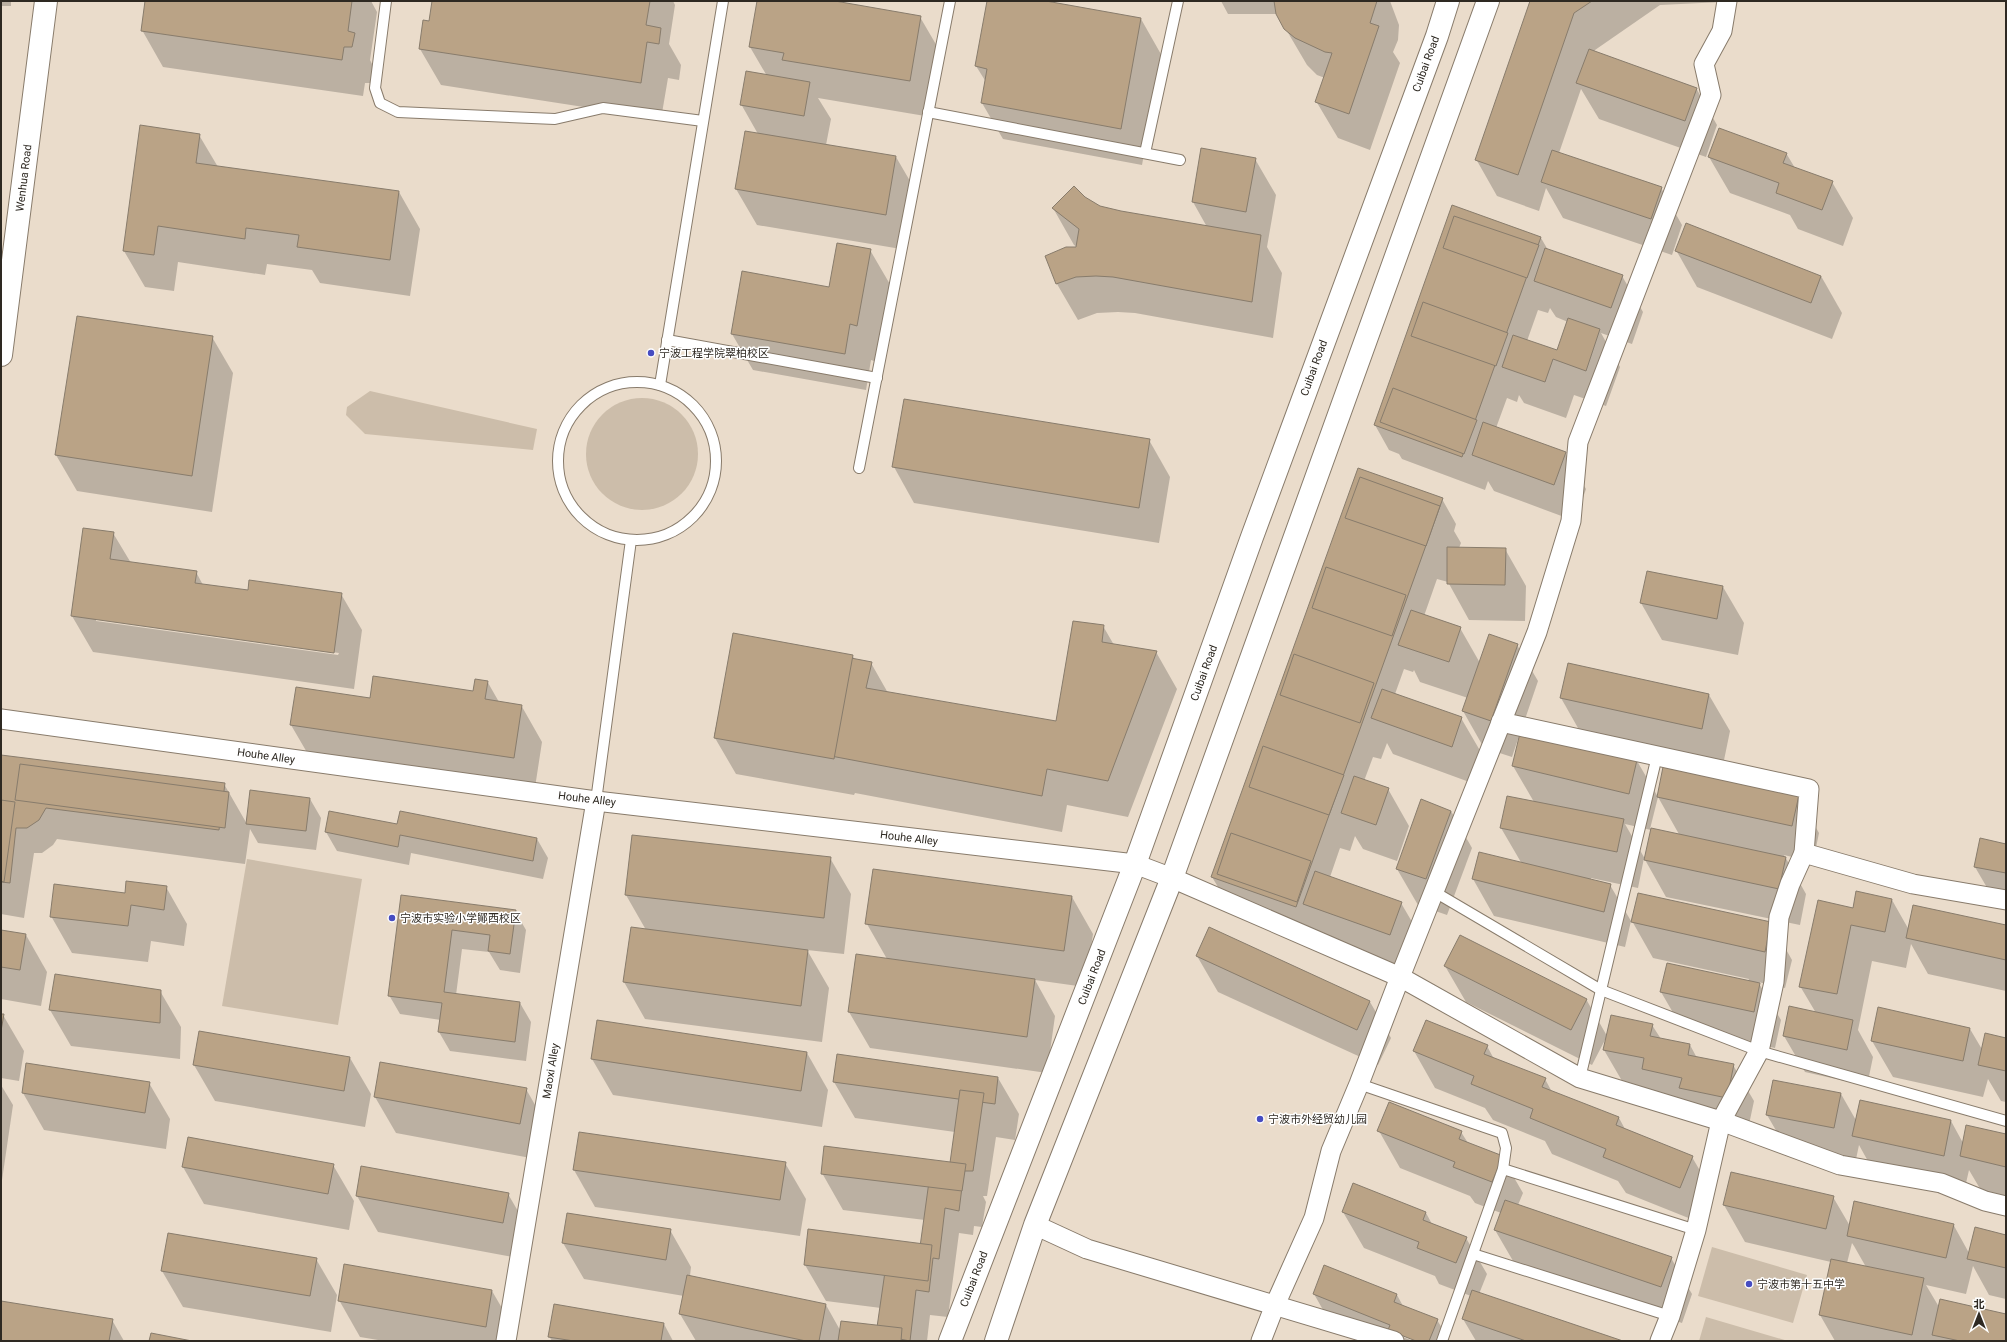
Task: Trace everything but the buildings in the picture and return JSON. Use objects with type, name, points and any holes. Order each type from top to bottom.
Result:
[{"type":"main road","name":"Wenhua Road","points":[[1,355],[46,1]]},
{"type":"main road","name":"Cuibai Road","points":[[950,1341],[1135,864],[1252,537],[1434,43],[1448,1]]},
{"type":"main road","points":[[996,1341],[1035,1225],[1172,878],[1488,1]]},
{"type":"street","points":[[1261,1341],[1275,1305],[1314,1218],[1331,1151],[1359,1084],[1433,891],[1537,632],[1571,521],[1578,442],[1711,94],[1704,64],[1722,31],[1727,1]]},
{"type":"street","name":"Houhe Alley","points":[[1,719],[596,801],[1135,864],[1172,878],[1400,977],[1580,1078],[1722,1121],[1840,1165],[1941,1183],[1984,1201],[2006,1206]]},
{"type":"street","points":[[1501,722],[1809,789],[1804,853],[1790,884],[1780,917],[1774,982],[1759,1050],[1722,1121],[1696,1230],[1670,1316],[1660,1341]]},
{"type":"street","name":"Maoxi Alley","points":[[506,1341],[596,801]]},
{"type":"street","points":[[1804,853],[1913,884],[2006,900]]},
{"type":"street","points":[[1035,1225],[1087,1249],[1394,1341]]},
{"type":"lane","points":[[386,1],[375,88],[380,103],[398,112],[554,118],[603,108],[703,121]]},
{"type":"lane","points":[[660,385],[723,1]]},
{"type":"lane","points":[[859,468],[950,1]]},
{"type":"lane","points":[[1145,153],[1178,1]]},
{"type":"lane","points":[[928,112],[1180,160]]},
{"type":"lane","points":[[667,340],[877,378]]},
{"type":"lane","points":[[636,382],[660,385],[682,396],[695,406],[705,419],[712,434],[716,450],[717,466],[714,482],[708,497],[699,511],[687,523],[672,532],[656,538],[631,540],[622,539],[605,533],[590,525],[577,513],[567,499],[561,484],[558,468],[558,452],[568,421],[578,408],[590,397],[604,389],[620,384],[636,382]]},
{"type":"lane","points":[[596,801],[631,540]]},
{"type":"lane","points":[[1580,1078],[1657,756]]},
{"type":"lane","points":[[1433,891],[1601,990],[1759,1050],[2006,1121]]},
{"type":"lane","points":[[1359,1084],[1502,1133],[1506,1148],[1503,1169],[1442,1341]]},
{"type":"lane","points":[[1503,1169],[1696,1230]]},
{"type":"lane","points":[[1473,1254],[1670,1316]]},
{"type":"shaded area","points":[[370,391],[537,429],[533,450],[365,434],[346,415],[347,407]]},
{"type":"shaded area","points":[[642,398],[664,402],[682,414],[694,432],[698,454],[694,476],[682,494],[664,506],[642,510],[620,506],[602,494],[590,476],[586,454],[590,432],[602,414],[620,402]]},
{"type":"shaded area","points":[[247,859],[362,879],[338,1025],[222,1006]]},
{"type":"shaded area","points":[[1712,1247],[1807,1275],[1793,1323],[1698,1296]]},
{"type":"shaded area","points":[[1706,1317],[1788,1341],[1699,1341]]},
{"type":"place","name":"宁波工程学院翠柏校区","points":[[651,353]]},
{"type":"place","name":"宁波市实验小学鄮西校区","points":[[392,918]]},
{"type":"place","name":"宁波市外经贸幼儿园","points":[[1260,1119]]},
{"type":"place","name":"宁波市第十五中学","points":[[1749,1284]]}]
